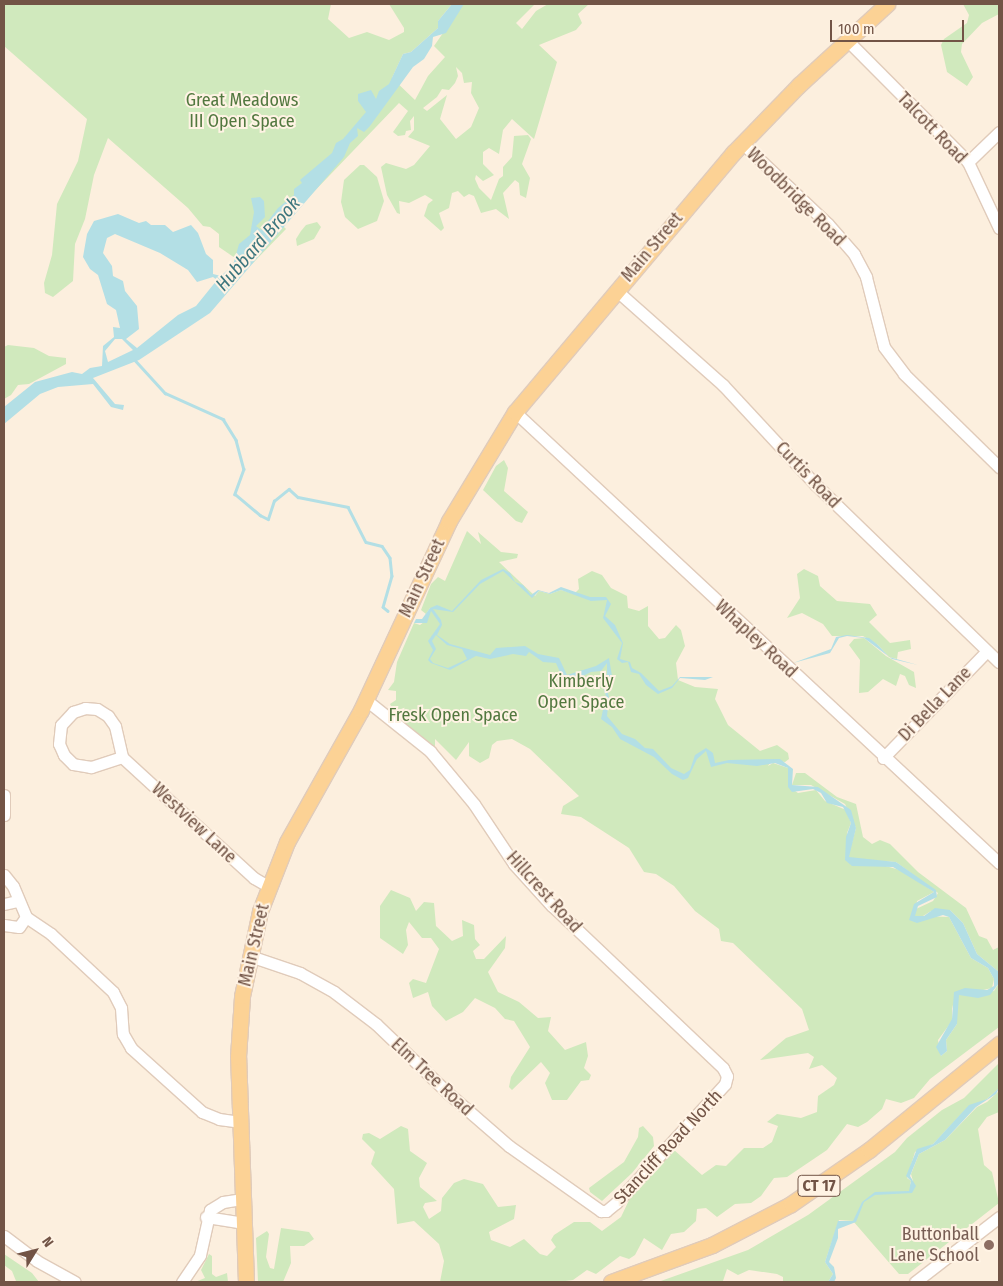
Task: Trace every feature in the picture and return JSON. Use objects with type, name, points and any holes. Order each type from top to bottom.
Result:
[{"type":"main road","name":"Main Street","points":[[246,1282],[238,1036],[250,956],[268,886],[296,826],[366,700],[449,521],[516,412],[616,290],[742,143],[847,40],[887,4]]},
{"type":"main road","name":"CT 17","points":[[611,1282],[712,1245],[797,1200],[869,1150],[999,1044]]},
{"type":"street","name":"Talcott Road","points":[[847,40],[968,162],[999,228]]},
{"type":"street","points":[[968,162],[999,132]]},
{"type":"street","name":"Woodbridge Road","points":[[742,143],[828,224],[854,254],[866,277],[884,347],[904,374],[999,467]]},
{"type":"street","name":"Curtis Road","points":[[616,290],[724,385],[815,484],[999,662]]},
{"type":"street","name":"Whapley Road","points":[[516,412],[883,758],[999,863]]},
{"type":"street","name":"Di Bella Lane","points":[[883,758],[987,651]]},
{"type":"street","name":"Hillcrest Road","points":[[366,700],[430,751],[474,804],[514,864],[552,906],[723,1068],[727,1080]]},
{"type":"street","points":[[91,708],[103,712],[115,726],[122,757],[91,768],[73,764],[64,755],[59,744],[61,725],[68,715],[79,709],[91,708]]},
{"type":"street","name":"Westview Lane","points":[[122,757],[254,878],[268,886]]},
{"type":"street","points":[[4,796],[4,815]]},
{"type":"street","points":[[4,875],[13,886],[17,902],[25,908],[26,917],[19,927],[4,925]]},
{"type":"street","points":[[4,904],[17,902]]},
{"type":"street","points":[[26,917],[51,934],[113,992],[121,1008],[123,1034],[131,1048],[202,1112],[219,1119],[240,1122]]},
{"type":"street","name":"Elm Tree Road","points":[[250,956],[300,973],[334,992],[376,1024],[448,1094],[509,1146],[596,1208],[606,1211]]},
{"type":"street","name":"Stancliff Road North","points":[[606,1211],[727,1080]]},
{"type":"street","points":[[182,1282],[200,1255],[206,1217],[218,1204],[243,1199]]},
{"type":"street","points":[[206,1217],[244,1223]]},
{"type":"street","points":[[915,1282],[999,1217]]},
{"type":"street","points":[[4,1236],[37,1261],[75,1282]]},
{"type":"green space","name":"Great Meadows III Open Space","points":[[4,4],[331,4],[328,19],[349,38],[367,32],[389,40],[404,32],[404,28],[389,4],[452,4],[438,21],[438,28],[411,52],[403,54],[392,78],[415,100],[428,76],[445,57],[434,46],[463,4],[535,4],[516,23],[522,29],[536,11],[548,4],[589,4],[578,14],[582,23],[576,30],[539,45],[557,62],[534,139],[512,119],[503,130],[499,154],[489,148],[483,152],[483,164],[494,175],[483,181],[476,175],[475,179],[479,188],[491,200],[499,179],[503,176],[503,167],[512,157],[514,136],[528,135],[531,139],[522,164],[530,178],[526,198],[520,195],[519,183],[515,180],[503,193],[509,219],[496,209],[481,213],[474,196],[469,194],[464,197],[458,191],[452,193],[449,208],[439,213],[444,228],[441,231],[424,216],[428,204],[433,200],[425,195],[409,203],[399,201],[400,214],[397,213],[387,195],[381,167],[386,163],[406,169],[414,165],[430,146],[408,137],[414,130],[414,116],[410,121],[411,130],[406,131],[405,135],[398,136],[393,132],[408,111],[399,103],[282,225],[286,229],[252,264],[238,252],[235,258],[219,247],[219,234],[210,227],[203,226],[188,208],[108,138],[94,175],[85,219],[75,244],[73,281],[53,297],[45,293],[44,283],[52,255],[57,204],[78,161],[87,119],[4,46]],"holes":[[[456,67],[462,73],[464,83],[472,82],[471,93],[479,108],[471,127],[456,139],[440,119],[447,95],[427,111],[423,108],[437,97],[442,89],[449,90],[455,83],[458,76]]]},
{"type":"green space","points":[[963,4],[999,4],[999,14],[982,23],[962,44],[961,52],[973,77],[967,86],[947,72],[941,45],[944,39],[967,23],[969,15]]},
{"type":"green space","points":[[360,165],[364,165],[377,177],[384,201],[377,221],[358,229],[345,217],[341,202],[344,180]]},
{"type":"green space","points":[[317,222],[321,227],[314,239],[297,246],[296,239],[306,225]]},
{"type":"green space","points":[[8,345],[34,348],[49,356],[66,358],[66,364],[29,384],[18,385],[11,395],[4,399],[4,347]]},
{"type":"green space","points":[[504,460],[508,468],[504,491],[528,512],[522,523],[516,521],[483,490],[496,466]]},
{"type":"green space","name":"Kimberly Open Space","points":[[467,531],[481,544],[478,532],[501,552],[518,554],[517,558],[499,562],[535,596],[539,591],[550,594],[561,590],[574,594],[579,589],[578,579],[592,571],[602,575],[611,588],[627,596],[628,608],[639,611],[648,606],[648,626],[659,639],[665,638],[676,625],[681,630],[685,646],[676,663],[678,680],[695,687],[718,689],[715,699],[728,725],[760,751],[777,745],[788,753],[789,759],[785,762],[772,760],[768,766],[773,763],[788,768],[788,786],[798,793],[816,790],[825,801],[846,810],[851,823],[847,833],[851,846],[856,828],[845,804],[811,785],[792,785],[796,773],[805,773],[837,797],[856,804],[863,837],[872,844],[880,840],[890,844],[918,872],[966,908],[979,936],[987,939],[993,950],[999,947],[999,972],[977,954],[963,923],[950,910],[931,911],[923,916],[949,917],[971,958],[988,968],[994,979],[992,988],[965,994],[994,991],[999,983],[999,1027],[930,1079],[914,1098],[901,1103],[886,1099],[882,1109],[867,1122],[858,1127],[847,1124],[827,1150],[787,1177],[774,1178],[761,1196],[751,1203],[735,1204],[717,1217],[706,1208],[697,1209],[696,1221],[684,1232],[671,1234],[662,1250],[644,1238],[635,1255],[629,1259],[620,1256],[596,1274],[587,1270],[573,1280],[558,1282],[440,1282],[444,1261],[439,1244],[414,1221],[397,1224],[394,1189],[371,1164],[375,1152],[362,1139],[363,1134],[369,1133],[380,1139],[401,1126],[408,1129],[410,1151],[427,1163],[419,1178],[420,1187],[437,1201],[425,1203],[423,1207],[429,1219],[441,1211],[442,1198],[454,1183],[464,1179],[483,1184],[498,1207],[516,1205],[514,1219],[489,1232],[491,1240],[510,1247],[524,1239],[540,1254],[547,1256],[556,1247],[551,1240],[554,1235],[574,1222],[590,1222],[602,1231],[621,1217],[632,1194],[673,1149],[702,1175],[716,1165],[726,1166],[744,1148],[763,1148],[772,1142],[778,1126],[767,1122],[777,1114],[801,1118],[817,1112],[818,1096],[834,1085],[837,1078],[822,1065],[809,1069],[814,1057],[808,1053],[760,1060],[786,1038],[809,1030],[802,1009],[733,943],[721,941],[719,929],[695,911],[674,886],[656,874],[644,872],[629,848],[581,817],[561,814],[563,806],[579,796],[530,749],[512,739],[497,741],[492,745],[489,758],[480,763],[469,756],[469,742],[456,760],[435,739],[435,749],[404,724],[402,714],[392,708],[390,704],[396,700],[396,691],[388,690],[394,682],[397,662],[414,623],[420,625],[428,619],[430,608],[426,614],[421,610],[431,584],[438,577],[445,581]],"holes":[[[865,860],[896,862],[938,893],[933,901],[916,909],[917,901],[934,892],[903,871]],[[952,1005],[957,1024],[946,1040],[947,1051],[941,1056],[938,1040],[952,1021]]]},
{"type":"green space","points":[[804,569],[818,576],[820,586],[837,601],[870,604],[877,615],[869,622],[890,643],[910,640],[911,649],[898,652],[897,659],[889,657],[878,645],[863,636],[832,636],[823,624],[802,613],[787,618],[800,598],[797,574]]},
{"type":"green space","points":[[864,638],[886,656],[914,672],[916,688],[909,685],[905,676],[900,674],[896,686],[883,679],[868,692],[859,693],[860,660],[849,645],[854,639]]},
{"type":"green space","points":[[391,890],[410,898],[416,911],[424,902],[434,903],[436,926],[452,941],[463,936],[462,920],[474,925],[475,939],[480,945],[473,951],[476,959],[484,959],[506,936],[505,948],[488,972],[498,992],[519,1002],[538,1018],[551,1017],[548,1031],[565,1050],[586,1042],[588,1056],[584,1068],[591,1075],[589,1080],[581,1081],[567,1100],[552,1100],[545,1083],[550,1073],[541,1062],[512,1090],[509,1087],[511,1077],[530,1047],[514,1021],[505,1019],[495,1008],[475,998],[463,1012],[446,1021],[432,1006],[428,992],[413,998],[409,983],[413,979],[426,983],[439,949],[431,938],[422,938],[409,922],[406,930],[408,945],[403,954],[380,938],[380,906]]},
{"type":"green space","points":[[999,1063],[999,1088],[987,1099],[966,1109],[933,1144],[915,1152],[907,1178],[911,1181],[910,1185],[913,1181],[911,1174],[919,1154],[945,1140],[977,1107],[987,1102],[999,1091],[999,1112],[987,1117],[978,1129],[984,1165],[992,1172],[999,1203],[908,1274],[899,1274],[853,1221],[839,1220],[825,1262],[833,1274],[828,1282],[783,1282],[783,1277],[777,1274],[749,1270],[738,1275],[727,1269],[723,1281],[658,1282],[748,1250],[808,1215],[895,1152],[907,1138],[942,1110],[964,1098]]},
{"type":"green space","points":[[643,1126],[653,1137],[654,1146],[632,1173],[602,1201],[590,1192],[589,1188],[624,1162],[638,1137],[639,1128]]},
{"type":"green space","points":[[281,1228],[309,1232],[314,1239],[304,1246],[290,1246],[291,1263],[283,1282],[258,1282],[256,1238],[267,1231],[269,1234],[266,1257],[270,1268],[274,1269]]},
{"type":"green space","points":[[4,1254],[32,1273],[39,1282],[16,1281],[12,1271],[4,1265]]},
{"type":"green space","points":[[209,1254],[212,1256],[212,1274],[216,1277],[227,1273],[228,1282],[195,1282],[205,1278],[201,1270]]},
{"type":"water","name":"Hubbard Brook","points":[[452,4],[464,4],[446,33],[433,37],[432,46],[424,59],[413,67],[370,126],[364,132],[357,128],[358,136],[350,143],[344,157],[210,313],[139,360],[93,378],[115,404],[124,405],[123,410],[111,407],[93,384],[58,387],[40,394],[4,424],[4,407],[35,382],[72,372],[82,374],[90,368],[102,366],[103,346],[114,337],[113,327],[120,328],[116,310],[107,304],[98,275],[90,269],[83,257],[87,234],[94,221],[118,214],[139,223],[146,221],[151,225],[165,225],[173,232],[191,225],[198,233],[206,254],[213,260],[213,274],[221,276],[233,265],[239,244],[250,235],[254,212],[251,198],[260,197],[264,201],[265,217],[256,226],[261,230],[278,208],[294,195],[294,189],[302,183],[300,180],[332,153],[336,143],[343,139],[366,112],[358,101],[358,94],[371,90],[376,99],[379,91],[389,84],[403,54],[411,52],[438,28],[438,21]],"holes":[[[115,234],[160,253],[188,270],[197,282],[213,277],[217,280],[196,306],[178,315],[137,348],[126,339],[139,329],[137,306],[125,291],[123,281],[113,276],[112,266],[103,253],[107,238]],[[115,339],[122,339],[133,350],[108,362],[105,351]]]},
{"type":"water","points":[[503,569],[510,573],[515,582],[523,585],[531,595],[538,590],[549,593],[561,587],[590,597],[606,597],[611,604],[605,616],[615,625],[623,643],[620,659],[630,662],[632,668],[641,673],[659,691],[672,686],[680,677],[713,677],[705,680],[680,678],[672,688],[658,694],[646,685],[639,674],[631,672],[628,662],[622,663],[617,659],[622,643],[603,618],[607,600],[591,601],[561,590],[550,594],[539,591],[532,598],[503,571],[480,584],[453,612],[433,609],[441,620],[442,625],[437,635],[450,644],[490,655],[496,648],[525,646],[538,654],[559,658],[567,675],[596,666],[609,658],[612,676],[605,683],[609,697],[607,716],[622,734],[635,739],[645,748],[653,749],[671,768],[684,774],[690,770],[695,755],[706,748],[713,753],[715,763],[729,760],[780,759],[793,769],[792,785],[818,787],[851,810],[856,828],[849,857],[896,862],[936,890],[937,897],[918,906],[915,916],[924,916],[935,908],[950,910],[963,923],[977,954],[999,972],[999,983],[990,995],[978,998],[959,995],[957,1024],[946,1040],[947,1051],[941,1056],[936,1047],[952,1019],[954,992],[965,988],[987,990],[994,986],[994,979],[988,968],[971,958],[949,917],[943,915],[917,923],[909,920],[914,904],[934,892],[893,867],[852,866],[845,860],[846,837],[851,823],[843,807],[827,803],[821,793],[813,789],[792,792],[788,787],[788,768],[775,763],[757,766],[727,763],[711,767],[706,751],[697,759],[688,778],[683,780],[672,774],[654,757],[620,739],[612,727],[601,719],[606,696],[601,682],[607,674],[607,663],[601,671],[591,672],[571,682],[563,679],[556,663],[543,662],[529,652],[526,656],[513,654],[490,659],[476,656],[450,670],[431,663],[428,660],[433,650],[428,641],[440,624],[431,611],[427,623],[414,623],[416,619],[422,619],[430,608],[437,605],[452,611],[481,580]],"holes":[[[436,635],[447,645],[462,649],[467,659],[448,668],[433,663],[430,659],[436,649],[432,641]]]},
{"type":"water","points":[[847,635],[869,638],[888,656],[864,638],[847,636],[839,638],[830,653],[793,663],[831,649],[836,637]]},
{"type":"water","points":[[890,657],[918,665],[892,659]]},
{"type":"water","points":[[999,1088],[996,1094],[976,1107],[945,1140],[919,1154],[910,1176],[916,1186],[912,1193],[875,1195],[864,1202],[856,1222],[838,1229],[838,1238],[829,1262],[834,1267],[836,1278],[834,1282],[828,1282],[833,1274],[825,1262],[838,1221],[853,1221],[862,1202],[875,1192],[909,1191],[911,1181],[906,1176],[917,1149],[933,1144],[969,1105],[987,1099]]},
{"type":"waterway","points":[[135,360],[165,393],[223,419],[236,440],[244,469],[235,494],[260,515],[268,519],[274,501],[289,489],[298,497],[348,507],[366,542],[382,546],[390,558],[392,576],[383,607],[388,611]]},
{"type":"place","name":"Buttonball Lane School","points":[[989,1245]]},
{"type":"park label","name":"Fresk Open Space","points":[[453,715]]}]
